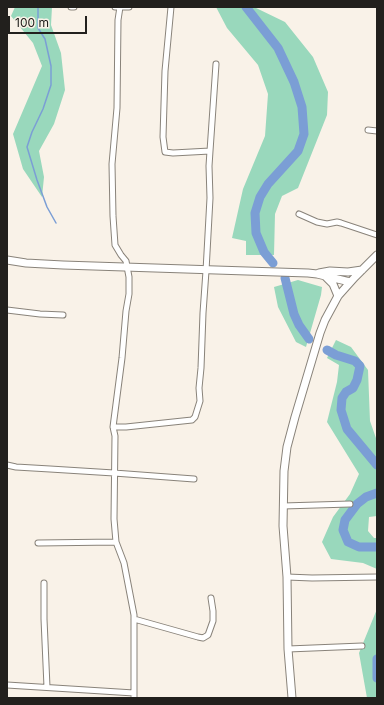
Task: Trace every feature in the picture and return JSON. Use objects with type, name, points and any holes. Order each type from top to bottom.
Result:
[{"type":"street","points":[[114,7],[129,7]]},
{"type":"street","points":[[7,685],[47,687],[134,696],[134,619],[132,601],[124,563],[116,542],[114,519],[115,436],[113,427],[129,294],[128,268],[126,261],[115,245],[113,216],[112,164],[117,108],[118,20],[120,7]]},
{"type":"street","points":[[171,7],[165,71],[163,137],[165,152],[210,151]]},
{"type":"street","points":[[113,427],[192,420],[195,417],[200,401],[199,388],[206,271],[210,151],[216,64]]},
{"type":"street","points":[[368,130],[377,131]]},
{"type":"street","points":[[299,214],[317,222],[327,224],[338,222],[377,235]]},
{"type":"street","points":[[292,698],[288,649],[287,577],[283,526],[285,459],[287,447],[320,333],[326,320],[338,296],[362,269],[377,255]]},
{"type":"street","points":[[7,260],[34,264],[317,274],[326,277],[353,280]]},
{"type":"street","points":[[317,274],[322,272],[348,272],[362,269]]},
{"type":"street","points":[[339,272],[349,274],[353,280]]},
{"type":"street","points":[[326,277],[334,287],[338,296]]},
{"type":"street","points":[[7,310],[63,315]]},
{"type":"street","points":[[7,465],[16,467],[194,479]]},
{"type":"street","points":[[283,506],[350,504]]},
{"type":"street","points":[[38,543],[116,542]]},
{"type":"street","points":[[287,577],[377,577]]},
{"type":"street","points":[[44,583],[47,687]]},
{"type":"street","points":[[134,619],[203,638],[208,635],[213,621],[211,598]]},
{"type":"street","points":[[288,649],[362,646]]},
{"type":"green space","points":[[15,7],[52,7],[51,25],[61,53],[65,90],[54,124],[39,151],[44,177],[42,197],[23,169],[13,134],[42,66],[33,43],[11,16]]},
{"type":"green space","points":[[216,7],[254,7],[285,22],[313,57],[328,92],[327,115],[298,188],[282,196],[275,214],[274,255],[246,255],[246,241],[232,238],[243,189],[265,136],[268,94],[258,65],[227,28]]},
{"type":"green space","points":[[298,280],[322,287],[306,347],[296,342],[278,307],[274,287]]},
{"type":"green space","points":[[336,340],[351,347],[368,370],[370,421],[377,441],[377,516],[369,517],[368,531],[374,538],[377,538],[377,569],[363,563],[331,559],[322,542],[333,517],[350,494],[359,474],[327,422],[337,382],[339,365],[327,358]]},
{"type":"green space","points":[[377,609],[377,698],[367,698],[359,653]]},
{"type":"waterway","points":[[38,7],[38,28],[45,39],[51,66],[51,85],[43,109],[32,132],[27,147],[47,207],[56,223]]},
{"type":"waterway","points":[[246,7],[278,48],[294,82],[302,107],[304,134],[298,151],[268,184],[260,197],[255,213],[256,233],[264,252],[273,263]]},
{"type":"waterway","points":[[285,278],[294,314],[299,325],[309,339]]},
{"type":"waterway","points":[[327,350],[336,355],[355,361],[360,366],[357,380],[353,388],[346,392],[342,398],[341,410],[347,429],[377,465]]},
{"type":"waterway","points":[[377,493],[366,497],[357,504],[345,520],[343,530],[348,542],[359,547],[377,547]]},
{"type":"waterway","points":[[377,659],[377,678]]}]
